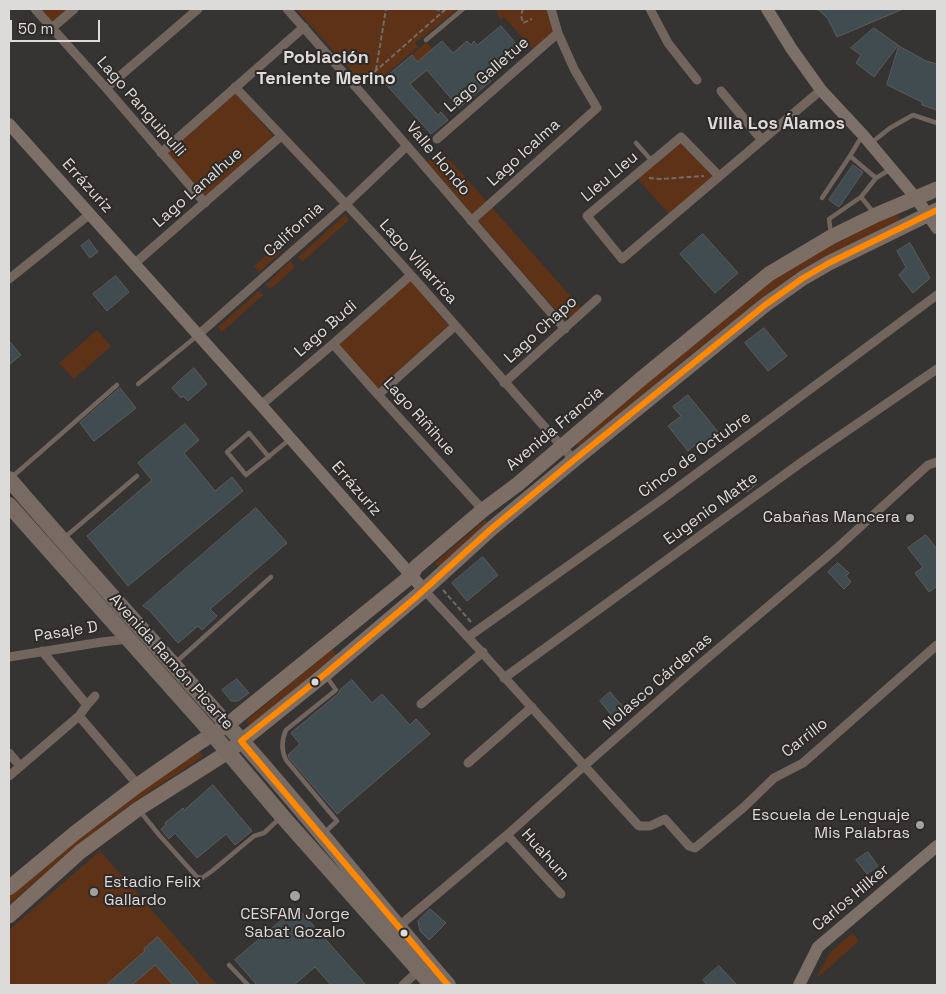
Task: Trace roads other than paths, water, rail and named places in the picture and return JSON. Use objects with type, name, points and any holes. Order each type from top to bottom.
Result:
[{"type":"highway","name":"Avenida Ramón Picarte","points":[[9,479],[61,540],[174,664],[220,730],[228,752],[282,816],[432,985]]},
{"type":"highway","name":"Avenida Ramón Picarte","points":[[9,506],[128,639],[220,730],[241,741],[448,985]]},
{"type":"main road","name":"Avenida Francia","points":[[9,888],[74,833],[138,785],[220,730],[339,635],[411,576],[416,567],[483,510],[518,484],[769,274],[831,237],[937,189]]},
{"type":"main road","points":[[9,916],[80,852],[138,808],[228,752],[325,674],[424,590],[491,529],[764,305],[829,263],[933,212]]},
{"type":"main road","points":[[491,529],[515,497],[518,484]]},
{"type":"main road","points":[[339,635],[336,645],[343,658]]},
{"type":"street","name":"Lago Panguipulli","points":[[35,9],[205,203]]},
{"type":"street","points":[[52,28],[74,9]]},
{"type":"street","points":[[106,88],[198,9]]},
{"type":"street","name":"Valle Hondo","points":[[287,9],[357,87],[565,328]]},
{"type":"street","points":[[550,9],[558,33]]},
{"type":"street","points":[[650,9],[668,43],[697,80]]},
{"type":"street","points":[[767,9],[791,48],[821,90],[916,198],[933,212],[937,228]]},
{"type":"street","points":[[161,153],[304,27]]},
{"type":"street","name":"Lago Icalma","points":[[471,221],[597,108],[574,69],[558,33]]},
{"type":"street","name":"Lago Galletue","points":[[437,139],[558,33]]},
{"type":"street","name":"Lago Villarrica","points":[[235,87],[411,275],[504,383],[574,460]]},
{"type":"street","name":"Lleu Lleu","points":[[719,176],[681,137],[587,216],[622,259],[821,90]]},
{"type":"street","points":[[721,91],[761,139]]},
{"type":"street","name":"Errázuriz","points":[[9,124],[261,404],[411,576],[639,826],[650,826],[665,819],[689,846]]},
{"type":"street","name":"Lago Lanalhue","points":[[134,264],[281,136]]},
{"type":"street","name":"California","points":[[198,335],[346,204],[407,146]]},
{"type":"street","points":[[9,279],[90,214]]},
{"type":"street","name":"Lago Budi","points":[[261,404],[411,275]]},
{"type":"street","name":"Cinco de Octubre","points":[[468,637],[661,500],[937,295]]},
{"type":"street","name":"Lago Chapo","points":[[504,383],[597,299]]},
{"type":"street","points":[[378,395],[455,326]]},
{"type":"street","name":"Lago Riñihue","points":[[332,344],[483,510]]},
{"type":"street","name":"Eugenio Matte","points":[[504,678],[806,459],[937,369]]},
{"type":"street","name":"Nolasco Cárdenas","points":[[398,927],[507,835],[698,666],[836,549],[928,465],[937,462]]},
{"type":"street","name":"Pasaje D","points":[[9,657],[128,639]]},
{"type":"street","name":"Carrillo","points":[[689,846],[695,848],[744,807],[774,778],[804,763],[937,644]]},
{"type":"street","points":[[42,651],[87,705]]},
{"type":"street","points":[[421,704],[482,652]]},
{"type":"street","points":[[9,776],[80,716],[95,696]]},
{"type":"street","points":[[468,763],[532,707]]},
{"type":"street","points":[[80,716],[138,785]]},
{"type":"street","points":[[9,753],[20,766]]},
{"type":"street","name":"Huahum","points":[[507,835],[561,894]]},
{"type":"street","name":"Carlos Hilker","points":[[799,985],[818,947],[937,846]]},
{"type":"street","points":[[403,985],[419,970]]},
{"type":"lane","points":[[426,40],[463,9]]},
{"type":"lane","points":[[822,198],[850,156],[866,139],[913,115],[937,123]]},
{"type":"lane","points":[[636,143],[652,161]]},
{"type":"lane","points":[[850,156],[876,178]]},
{"type":"lane","points":[[831,237],[829,219],[861,197],[876,178],[892,169]]},
{"type":"lane","points":[[861,197],[876,215]]},
{"type":"lane","points":[[138,384],[198,335]]},
{"type":"lane","points":[[9,479],[117,384]]},
{"type":"lane","points":[[269,457],[249,433],[227,452],[246,476],[269,457],[290,439]]},
{"type":"lane","points":[[61,540],[137,476]]},
{"type":"lane","points":[[174,664],[271,577]]},
{"type":"lane","points":[[321,836],[337,822],[286,760],[282,750],[282,743],[286,730],[336,690],[325,674]]},
{"type":"lane","points":[[138,808],[197,877],[202,878],[254,836],[264,833],[282,816]]},
{"type":"lane","points":[[229,965],[248,985]]},
{"type":"place","name":"Cabañas Mancera","points":[[910,518]]},
{"type":"place","name":"Escuela de Lenguaje Mis Palabras","points":[[920,825]]},
{"type":"place","name":"Estadio Felix Gallardo","points":[[94,892]]},
{"type":"place","name":"CESFAM Jorge Sabat Gozalo","points":[[295,896]]},
{"type":"district","name":"Población Teniente Merino","points":[[326,68]]},
{"type":"district","name":"Villa Los Álamos","points":[[776,124]]}]
